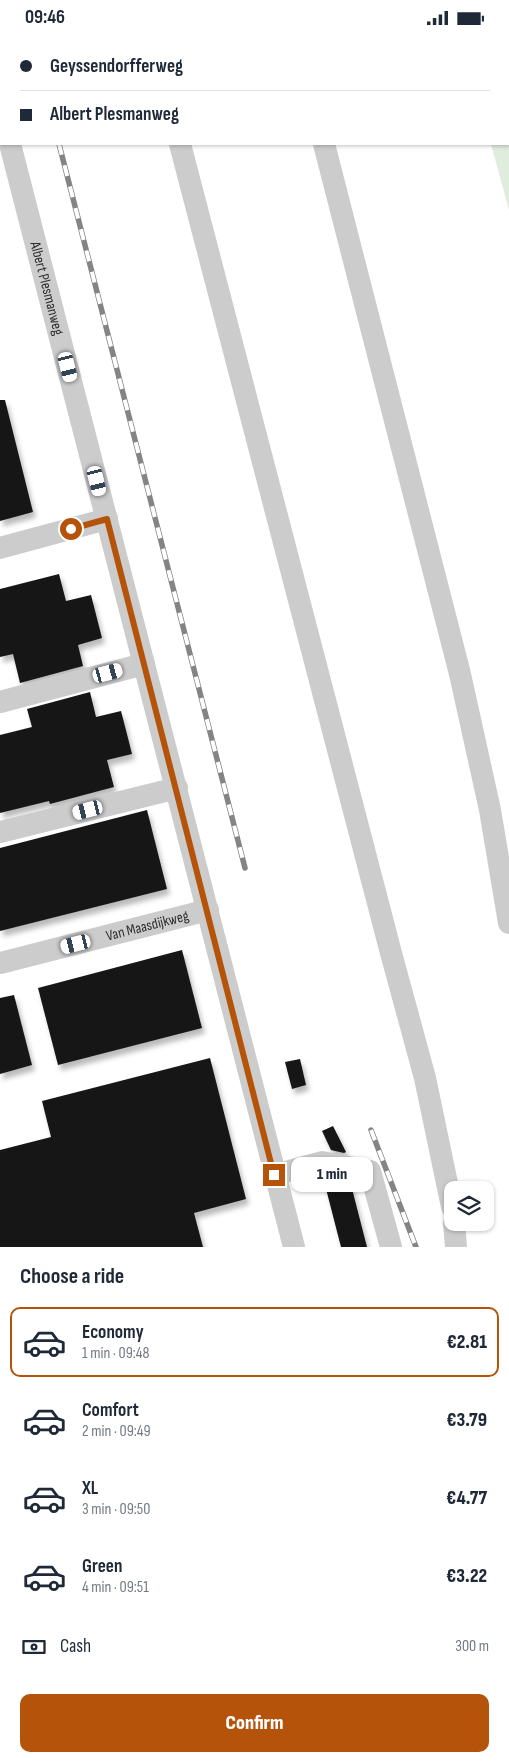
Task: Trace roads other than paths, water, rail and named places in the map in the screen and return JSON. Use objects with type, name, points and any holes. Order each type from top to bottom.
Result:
[{"type":"street","name":"Albert Plesmanweg","points":[[10,145],[294,1247]]},
{"type":"street","points":[[180,145],[425,1078],[447,1181]]},
{"type":"street","points":[[324,145],[456,655],[488,801],[509,923]]},
{"type":"street","points":[[0,548],[107,519]]},
{"type":"street","points":[[0,702],[144,663]]},
{"type":"street","points":[[0,832],[176,788]]},
{"type":"street","name":"Van Maasdijkweg","points":[[0,963],[208,910]]},
{"type":"street","points":[[274,1175],[322,1162],[370,1171],[391,1247]]},
{"type":"street","points":[[455,1231],[456,1247]]},
{"type":"railway","points":[[59,145],[245,868]]},
{"type":"railway","points":[[371,1130],[416,1247]]}]
